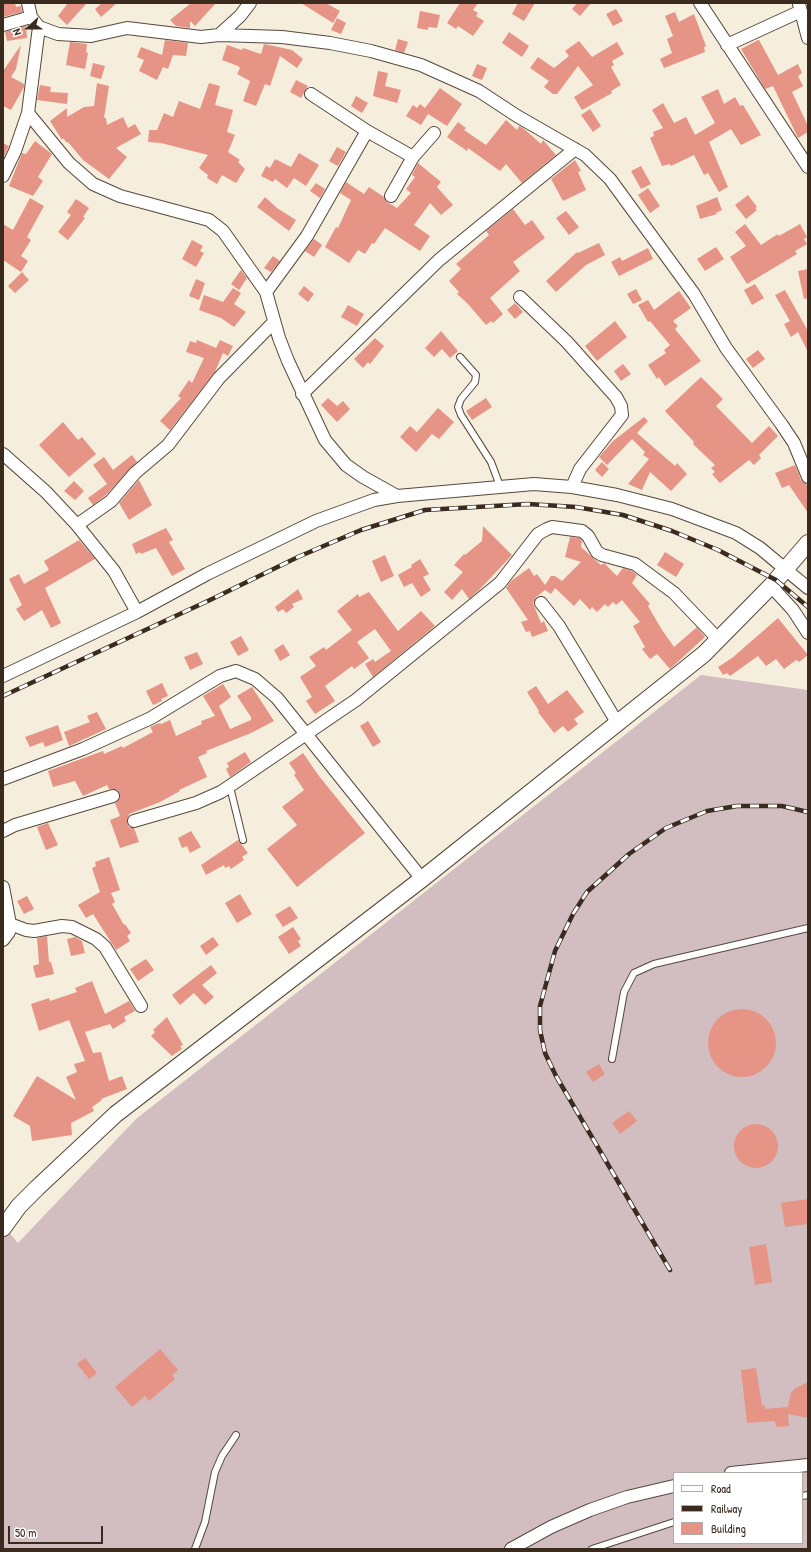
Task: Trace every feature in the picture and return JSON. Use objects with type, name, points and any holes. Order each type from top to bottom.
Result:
[{"type":"street","points":[[28,3],[31,17],[39,27],[58,34],[84,35],[126,28],[201,37],[219,35],[282,37],[330,43],[371,51],[421,65],[479,90],[517,116],[585,155],[610,179],[694,294],[726,348],[794,443],[808,477]]},
{"type":"street","points":[[219,35],[240,16],[250,3]]},
{"type":"street","points":[[700,3],[808,166]]},
{"type":"street","points":[[727,45],[800,7],[808,38]]},
{"type":"street","points":[[3,24],[31,17]]},
{"type":"street","points":[[3,176],[15,151],[28,113],[39,27]]},
{"type":"street","points":[[311,94],[367,131],[413,156]]},
{"type":"street","points":[[28,113],[56,149],[93,184],[120,196],[200,217],[216,224],[266,292],[278,338],[302,394],[325,440],[335,454],[346,465],[363,477],[397,496]]},
{"type":"street","points":[[266,292],[307,236],[367,131]]},
{"type":"street","points":[[391,196],[413,156],[434,133]]},
{"type":"street","points":[[302,394],[439,260],[575,149]]},
{"type":"street","points":[[520,297],[567,342],[616,397],[621,406],[622,415],[580,469],[572,487]]},
{"type":"street","points":[[77,525],[111,501],[135,473],[168,445],[219,378],[274,322]]},
{"type":"street","points":[[3,454],[46,492],[77,525],[114,571],[137,612]]},
{"type":"street","points":[[3,676],[137,612],[213,571],[316,522],[374,500],[397,496],[534,484],[572,487],[617,495],[672,509],[736,534],[760,548],[808,588]]},
{"type":"street","points":[[134,821],[196,803],[230,787],[268,759],[307,734],[362,695],[500,583],[538,534],[552,527],[585,533],[593,547],[602,555],[634,564],[674,593],[718,640]]},
{"type":"street","points":[[3,1228],[19,1206],[116,1114],[422,880],[704,654],[771,586],[808,543]]},
{"type":"street","points":[[771,586],[794,610],[808,633]]},
{"type":"street","points":[[541,603],[559,626],[618,724]]},
{"type":"street","points":[[3,779],[83,750],[144,721],[220,676],[232,672],[244,673],[268,688],[307,734],[422,880]]},
{"type":"street","points":[[3,831],[113,796]]},
{"type":"street","points":[[3,887],[10,924],[9,932],[3,940]]},
{"type":"street","points":[[10,924],[26,930],[34,931],[57,926],[72,927],[96,939],[105,947],[141,1006]]},
{"type":"street","points":[[741,1472],[808,1465]]},
{"type":"street","points":[[511,1549],[551,1527],[590,1510],[627,1497],[673,1486]]},
{"type":"lane","points":[[460,357],[476,375],[475,382],[461,399],[458,407],[460,415],[491,462],[500,486]]},
{"type":"lane","points":[[230,787],[243,840]]},
{"type":"lane","points":[[612,1059],[624,992],[634,973],[654,964],[808,928]]},
{"type":"lane","points":[[195,1549],[205,1522],[215,1472],[222,1456],[236,1435]]},
{"type":"lane","points":[[592,1549],[673,1522]]},
{"type":"shaded area","points":[[701,675],[808,690],[808,1549],[3,1549],[3,1225],[18,1243],[136,1119]]},
{"type":"building","points":[[3,3],[15,3],[16,7],[21,6],[22,12],[3,17]]},
{"type":"building","points":[[68,3],[87,3],[67,25],[58,16]]},
{"type":"building","points":[[102,3],[117,3],[101,17],[95,9]]},
{"type":"building","points":[[191,3],[216,3],[195,26],[190,21],[190,28],[176,26],[170,20]]},
{"type":"building","points":[[301,3],[326,3],[340,11],[333,23]]},
{"type":"building","points":[[460,3],[478,3],[473,10],[478,13],[476,16],[484,21],[473,36],[458,26],[456,29],[447,23]]},
{"type":"building","points":[[518,3],[535,3],[524,21],[512,14]]},
{"type":"building","points":[[577,3],[591,3],[580,16],[572,9]]},
{"type":"building","points":[[616,9],[623,21],[613,26],[606,14]]},
{"type":"building","points":[[420,11],[440,15],[437,28],[428,27],[428,30],[417,28]]},
{"type":"building","points":[[675,12],[679,22],[694,14],[706,46],[704,47],[705,52],[664,68],[660,59],[672,53],[667,39],[673,36],[665,16]]},
{"type":"building","points":[[337,18],[346,23],[341,34],[331,30]]},
{"type":"building","points":[[26,26],[27,38],[7,41],[5,32]]},
{"type":"building","points":[[509,32],[529,46],[522,57],[502,43]]},
{"type":"building","points":[[398,39],[408,42],[404,53],[395,50]]},
{"type":"building","points":[[165,40],[188,43],[186,56],[173,55],[168,69],[163,67],[157,80],[139,71],[144,60],[137,57],[141,47],[162,55]]},
{"type":"building","points":[[758,40],[778,75],[798,64],[802,73],[798,76],[803,86],[792,92],[808,126],[808,132],[798,138],[773,86],[765,89],[741,49]]},
{"type":"building","points":[[579,41],[592,57],[617,42],[624,54],[612,61],[614,65],[611,67],[621,85],[611,91],[612,93],[582,110],[574,97],[593,85],[578,66],[557,94],[553,94],[544,87],[549,81],[530,68],[538,57],[554,68],[569,56],[565,51]]},
{"type":"building","points":[[70,42],[87,44],[86,52],[88,53],[85,69],[66,65]]},
{"type":"building","points":[[264,44],[292,50],[303,59],[297,68],[280,56],[270,86],[265,84],[256,106],[243,101],[250,81],[237,74],[240,68],[238,66],[222,60],[227,45],[261,54]]},
{"type":"building","points":[[21,45],[16,69],[11,77],[24,84],[24,87],[11,110],[3,106],[3,71]]},
{"type":"building","points":[[93,63],[105,66],[101,79],[90,76]]},
{"type":"building","points":[[477,64],[487,68],[482,80],[472,76]]},
{"type":"building","points":[[378,71],[388,73],[385,86],[401,90],[397,103],[373,96]]},
{"type":"building","points":[[296,80],[308,86],[301,98],[290,92]]},
{"type":"building","points":[[97,83],[109,86],[104,118],[106,118],[107,125],[123,117],[128,128],[135,124],[141,134],[116,148],[127,157],[109,179],[83,160],[68,142],[67,143],[63,138],[62,140],[50,121],[67,108],[67,117],[84,107],[94,106]]},
{"type":"building","points":[[209,83],[220,86],[215,105],[233,110],[227,132],[235,135],[228,152],[240,160],[238,162],[245,169],[236,183],[222,175],[217,184],[207,178],[208,175],[199,168],[208,155],[161,143],[148,142],[149,130],[157,130],[164,113],[173,117],[179,101],[200,109]]},
{"type":"building","points":[[40,85],[51,87],[50,92],[68,93],[67,104],[37,100]]},
{"type":"building","points":[[440,88],[462,104],[447,126],[428,114],[421,125],[406,116],[413,105],[417,108],[420,104],[425,108]]},
{"type":"building","points":[[718,89],[724,104],[735,97],[740,106],[743,105],[761,135],[741,145],[731,129],[709,142],[728,187],[719,192],[708,173],[704,175],[694,155],[671,166],[670,164],[662,166],[650,138],[654,136],[653,132],[663,128],[652,110],[663,103],[674,123],[686,117],[695,135],[715,123],[701,97]]},
{"type":"building","points":[[356,96],[368,103],[362,113],[351,106]]},
{"type":"building","points":[[590,109],[601,126],[593,132],[581,115]]},
{"type":"building","points":[[506,120],[517,130],[519,126],[523,128],[541,144],[543,140],[556,155],[522,183],[506,164],[500,171],[468,148],[467,151],[447,137],[458,122],[466,128],[464,130],[486,145]]},
{"type":"building","points":[[35,141],[52,154],[38,177],[43,181],[33,196],[9,186],[22,153],[26,154]]},
{"type":"building","points":[[3,143],[9,146],[3,158]]},
{"type":"building","points":[[337,147],[346,152],[338,166],[329,161]]},
{"type":"building","points":[[299,153],[319,165],[306,186],[294,178],[287,188],[275,179],[273,182],[261,176],[266,166],[270,168],[275,159],[291,167]]},
{"type":"building","points":[[575,160],[581,171],[578,172],[586,190],[563,201],[551,179]]},
{"type":"building","points":[[418,163],[441,182],[437,187],[453,205],[441,215],[430,203],[414,225],[430,236],[420,251],[385,228],[365,254],[358,250],[349,263],[325,247],[336,227],[338,228],[351,200],[340,193],[346,182],[364,194],[369,187],[397,208],[411,193],[406,189],[415,177],[412,175]]},
{"type":"building","points":[[641,166],[651,184],[641,189],[631,171]]},
{"type":"building","points":[[316,183],[325,189],[320,198],[310,191]]},
{"type":"building","points":[[648,188],[660,206],[650,213],[638,195]]},
{"type":"building","points":[[748,195],[757,207],[755,208],[757,210],[746,219],[735,205]]},
{"type":"building","points":[[265,197],[277,208],[296,220],[289,231],[257,207]]},
{"type":"building","points":[[717,197],[722,210],[716,213],[717,214],[700,219],[696,206]]},
{"type":"building","points":[[30,198],[44,206],[27,237],[31,240],[21,256],[28,261],[21,272],[3,260],[3,224],[13,230]]},
{"type":"building","points":[[76,199],[89,208],[83,217],[85,218],[68,240],[58,232],[71,215],[67,212]]},
{"type":"building","points":[[513,209],[525,225],[532,220],[545,238],[513,262],[520,271],[490,298],[503,314],[493,323],[491,321],[486,325],[457,294],[459,292],[449,281],[461,269],[456,264],[489,235],[486,231]]},
{"type":"building","points":[[566,211],[579,227],[569,235],[556,218]]},
{"type":"building","points":[[745,224],[761,245],[778,234],[779,236],[800,224],[807,237],[804,239],[807,244],[795,251],[797,254],[747,284],[730,257],[746,246],[735,232]]},
{"type":"building","points":[[314,239],[322,245],[314,257],[305,251]]},
{"type":"building","points":[[192,240],[203,246],[200,251],[204,253],[196,267],[182,259]]},
{"type":"building","points":[[599,243],[605,255],[586,265],[556,292],[546,281],[577,252],[578,253]]},
{"type":"building","points":[[716,247],[724,259],[705,271],[697,259]]},
{"type":"building","points":[[648,248],[653,259],[619,276],[611,262],[620,257],[622,261]]},
{"type":"building","points":[[273,256],[280,261],[271,272],[264,268]]},
{"type":"building","points":[[808,269],[808,298],[804,299],[798,271]]},
{"type":"building","points":[[241,270],[247,278],[239,290],[231,284]]},
{"type":"building","points":[[22,272],[29,280],[15,293],[8,286]]},
{"type":"building","points":[[196,279],[205,283],[199,300],[189,296]]},
{"type":"building","points":[[755,284],[764,298],[752,305],[744,290]]},
{"type":"building","points":[[304,286],[314,294],[308,302],[298,294]]},
{"type":"building","points":[[233,288],[241,293],[234,304],[246,312],[234,327],[221,318],[199,310],[204,295],[223,302]]},
{"type":"building","points":[[636,289],[642,300],[633,304],[627,294]]},
{"type":"building","points":[[785,290],[808,331],[808,352],[798,332],[791,337],[784,324],[790,321],[775,295]]},
{"type":"building","points":[[679,291],[691,308],[673,321],[678,326],[675,329],[701,361],[665,386],[659,377],[657,379],[648,365],[666,353],[664,350],[670,345],[650,321],[648,322],[638,305],[648,300],[654,310]]},
{"type":"building","points":[[515,303],[523,312],[515,319],[507,310]]},
{"type":"building","points":[[348,305],[364,314],[357,326],[341,317]]},
{"type":"building","points":[[615,321],[627,337],[597,361],[585,346]]},
{"type":"building","points":[[441,331],[458,351],[450,358],[442,349],[434,357],[425,348]]},
{"type":"building","points":[[375,338],[384,346],[370,364],[368,362],[363,368],[354,359]]},
{"type":"building","points":[[197,340],[216,348],[220,340],[233,346],[228,356],[223,353],[215,372],[170,430],[160,421],[181,398],[178,396],[189,380],[192,383],[204,358],[186,352],[190,341],[196,343]]},
{"type":"building","points":[[758,350],[765,359],[753,368],[746,359]]},
{"type":"building","points":[[623,364],[631,374],[621,381],[614,371]]},
{"type":"building","points":[[701,377],[723,399],[716,406],[752,443],[769,426],[778,436],[759,455],[761,458],[754,465],[749,460],[720,483],[712,474],[715,472],[711,468],[715,465],[693,444],[694,442],[665,411]]},
{"type":"building","points":[[328,398],[337,406],[343,401],[350,409],[337,422],[321,405]]},
{"type":"building","points":[[486,398],[492,407],[472,420],[466,411]]},
{"type":"building","points":[[438,408],[454,422],[439,439],[432,434],[416,452],[400,437],[410,426],[417,432]]},
{"type":"building","points":[[644,417],[648,421],[637,433],[675,466],[677,463],[687,474],[671,491],[650,472],[642,490],[628,484],[649,459],[643,455],[645,452],[632,439],[607,465],[599,457],[613,441]]},
{"type":"building","points":[[63,422],[78,440],[82,437],[96,454],[69,477],[39,445]]},
{"type":"building","points":[[132,455],[137,462],[106,495],[93,505],[88,498],[107,484],[93,465],[104,457],[113,470]]},
{"type":"building","points":[[602,462],[609,469],[602,477],[595,470]]},
{"type":"building","points":[[795,465],[801,480],[808,486],[808,513],[789,485],[782,488],[775,473]]},
{"type":"building","points":[[139,480],[152,505],[129,520],[119,503]]},
{"type":"building","points":[[74,481],[84,491],[75,500],[64,491]]},
{"type":"building","points":[[483,526],[512,555],[469,599],[462,589],[452,600],[444,592],[463,572],[454,565],[464,554],[465,555],[482,541]]},
{"type":"building","points":[[166,528],[173,540],[169,542],[185,569],[172,576],[156,548],[141,554],[140,552],[136,554],[132,544]]},
{"type":"building","points":[[570,537],[579,538],[582,541],[581,547],[601,565],[604,563],[617,576],[623,568],[632,571],[637,575],[632,583],[650,604],[648,606],[674,647],[697,627],[705,637],[670,669],[657,654],[650,659],[642,649],[645,647],[633,626],[640,622],[622,600],[616,605],[613,602],[608,607],[605,604],[597,612],[592,607],[590,610],[580,599],[574,606],[555,588],[551,594],[545,590],[536,597],[533,603],[541,623],[544,621],[548,631],[532,637],[530,631],[526,632],[521,622],[528,620],[506,588],[511,581],[529,568],[534,576],[537,574],[545,585],[551,576],[555,576],[562,581],[581,562],[565,557]]},
{"type":"building","points":[[79,540],[95,559],[45,588],[61,623],[51,628],[42,610],[24,621],[16,609],[22,605],[9,579],[19,574],[24,584],[49,570],[44,561]]},
{"type":"building","points":[[665,552],[684,564],[676,577],[657,565]]},
{"type":"building","points":[[385,555],[394,576],[381,582],[372,561]]},
{"type":"building","points":[[420,559],[429,574],[423,577],[431,590],[421,597],[412,583],[404,587],[398,575],[412,567],[411,565]]},
{"type":"building","points":[[298,589],[303,599],[292,604],[294,607],[286,613],[283,609],[278,612],[275,607]]},
{"type":"building","points":[[369,592],[398,631],[421,611],[435,626],[373,677],[365,664],[373,659],[375,662],[391,651],[375,629],[357,642],[369,658],[354,669],[352,666],[325,686],[335,701],[315,714],[306,701],[312,697],[300,677],[316,666],[309,657],[324,647],[326,650],[352,630],[337,611],[358,594],[359,597]]},
{"type":"building","points":[[778,618],[808,655],[799,662],[796,660],[784,669],[776,659],[766,666],[758,656],[730,676],[727,673],[723,675],[718,667],[732,658]]},
{"type":"building","points":[[241,636],[249,650],[238,656],[230,642]]},
{"type":"building","points":[[283,644],[290,655],[280,661],[274,650]]},
{"type":"building","points":[[197,652],[203,664],[190,670],[184,657]]},
{"type":"building","points":[[162,683],[168,696],[161,699],[162,701],[153,705],[146,691]]},
{"type":"building","points":[[223,684],[231,697],[219,706],[230,729],[251,720],[251,717],[237,696],[252,687],[274,721],[251,733],[206,751],[207,753],[198,757],[207,777],[179,790],[180,791],[160,802],[129,814],[127,823],[129,827],[134,828],[139,842],[120,848],[110,820],[120,816],[115,803],[120,798],[118,790],[109,789],[107,785],[83,796],[75,781],[53,787],[48,771],[103,751],[104,754],[122,746],[123,748],[153,732],[150,727],[170,720],[176,736],[202,724],[201,721],[215,716],[203,696]]},
{"type":"building","points":[[536,686],[548,704],[567,690],[584,712],[574,719],[578,724],[568,732],[563,726],[554,733],[538,712],[539,711],[527,692]]},
{"type":"building","points":[[97,712],[106,729],[69,746],[64,732],[90,722],[87,716]]},
{"type":"building","points":[[368,721],[381,742],[373,747],[360,726]]},
{"type":"building","points":[[58,725],[63,740],[45,747],[43,742],[30,747],[25,737]]},
{"type":"building","points":[[245,752],[251,762],[230,777],[226,769],[229,767],[227,763]]},
{"type":"building","points":[[303,753],[319,776],[365,833],[297,887],[267,849],[297,825],[282,807],[304,790],[294,775],[296,773],[289,763]]},
{"type":"building","points":[[48,823],[58,845],[46,850],[37,827]]},
{"type":"building","points":[[191,831],[201,847],[190,853],[187,846],[182,848],[178,838]]},
{"type":"building","points":[[238,840],[248,853],[242,857],[244,860],[231,869],[229,866],[225,868],[224,865],[206,875],[201,865]]},
{"type":"building","points":[[109,857],[120,890],[111,893],[115,902],[112,904],[124,925],[125,924],[131,933],[127,936],[130,941],[116,950],[93,914],[86,918],[78,905],[100,892],[92,868],[96,866],[95,862]]},
{"type":"building","points":[[240,894],[252,914],[237,923],[225,903]]},
{"type":"building","points":[[27,896],[34,909],[24,914],[17,901]]},
{"type":"building","points":[[290,906],[298,918],[283,927],[275,915]]},
{"type":"building","points":[[293,927],[301,939],[298,941],[301,946],[289,954],[278,937]]},
{"type":"building","points":[[47,936],[49,962],[51,962],[54,974],[36,978],[33,966],[39,964],[37,938]]},
{"type":"building","points":[[75,937],[82,941],[85,953],[71,956],[67,939]]},
{"type":"building","points":[[213,937],[219,945],[206,955],[200,946]]},
{"type":"building","points":[[146,959],[154,970],[138,981],[130,969]]},
{"type":"building","points":[[211,965],[217,973],[202,985],[214,997],[205,1005],[194,993],[180,1005],[172,995]]},
{"type":"building","points":[[92,981],[105,1014],[129,1001],[135,1011],[124,1017],[126,1021],[113,1029],[110,1024],[85,1032],[93,1053],[101,1052],[109,1081],[122,1076],[127,1089],[101,1099],[102,1100],[92,1107],[94,1111],[71,1123],[72,1135],[32,1141],[30,1126],[13,1116],[37,1076],[76,1100],[66,1077],[77,1072],[74,1064],[85,1061],[69,1020],[39,1031],[31,1004],[49,998],[50,1001],[77,992],[75,988]]},
{"type":"building","points":[[742,1009],[755,1012],[766,1019],[773,1030],[776,1043],[773,1056],[766,1067],[755,1074],[742,1077],[729,1074],[718,1067],[711,1056],[708,1043],[711,1030],[718,1019],[729,1012]]},
{"type":"building","points":[[167,1017],[183,1045],[180,1046],[182,1049],[172,1056],[151,1036],[155,1032],[153,1030]]},
{"type":"building","points":[[599,1064],[605,1074],[593,1082],[586,1072]]},
{"type":"building","points":[[629,1111],[637,1121],[620,1134],[612,1123]]},
{"type":"building","points":[[756,1124],[768,1128],[774,1134],[778,1146],[774,1158],[768,1164],[756,1168],[744,1164],[738,1158],[734,1146],[738,1134],[744,1128]]},
{"type":"building","points":[[808,1199],[808,1224],[785,1227],[781,1203]]},
{"type":"building","points":[[766,1244],[772,1282],[755,1285],[749,1247]]},
{"type":"building","points":[[160,1349],[178,1370],[172,1375],[175,1379],[149,1401],[145,1396],[132,1407],[115,1387]]},
{"type":"building","points":[[85,1358],[97,1373],[89,1379],[77,1364]]},
{"type":"building","points":[[756,1368],[762,1406],[765,1405],[765,1409],[787,1407],[787,1410],[791,1393],[794,1389],[808,1382],[808,1418],[788,1414],[789,1426],[776,1427],[775,1421],[747,1423],[741,1370]]},
{"type":"railway","points":[[3,696],[210,600],[298,557],[361,530],[425,510],[528,504],[576,507],[623,515],[672,531],[718,550],[776,580],[808,607]]},
{"type":"railway","points":[[670,1270],[556,1076],[545,1053],[540,1030],[540,1006],[555,951],[573,914],[587,892],[629,854],[666,828],[707,811],[737,806],[782,806],[808,812]]}]
